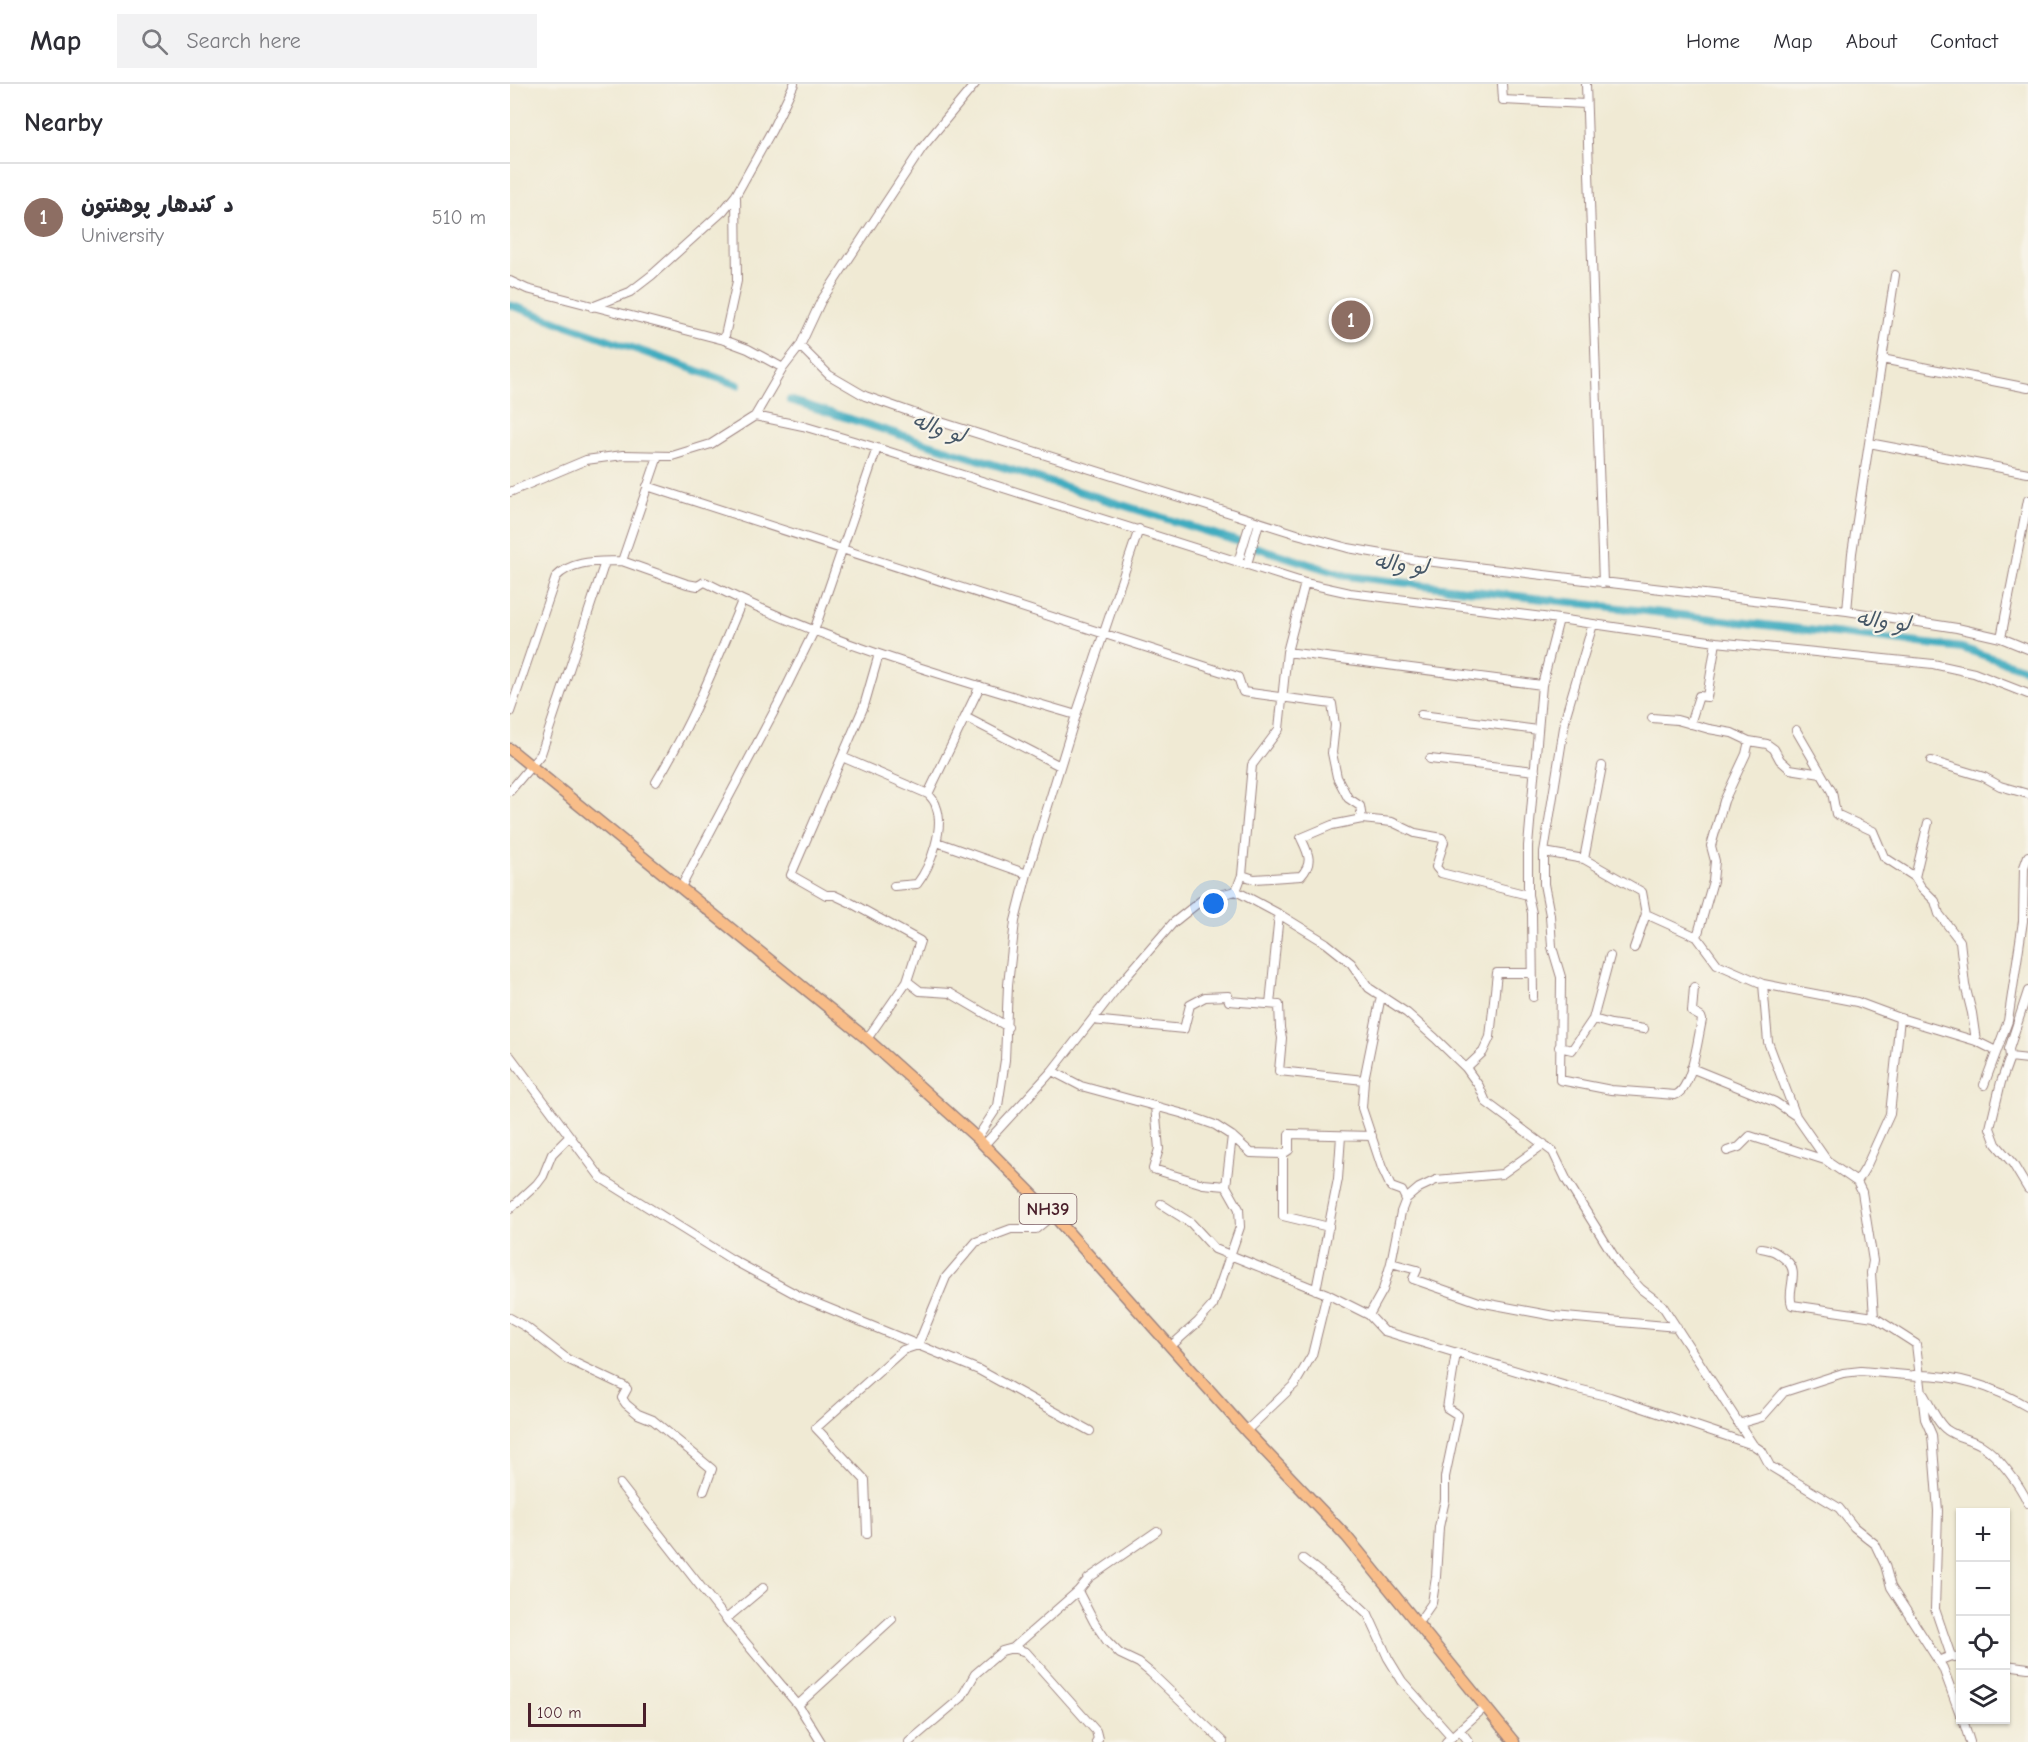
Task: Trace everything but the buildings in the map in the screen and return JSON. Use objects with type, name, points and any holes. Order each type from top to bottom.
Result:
[{"type":"main road","name":"NH39","points":[[510,749],[867,1039],[981,1141],[1053,1215],[1246,1431],[1347,1537],[1514,1742]]},
{"type":"street","points":[[592,307],[630,292],[723,211],[736,195],[772,130],[794,84]]},
{"type":"street","points":[[510,492],[586,460],[623,454],[672,456],[711,444],[755,416],[783,368],[800,346],[821,301],[922,148],[975,84]]},
{"type":"street","points":[[1502,84],[1503,100],[1586,104]]},
{"type":"street","points":[[1586,84],[1602,583]]},
{"type":"street","points":[[724,340],[737,281],[736,195]]},
{"type":"street","points":[[1847,611],[1852,553],[1895,275]]},
{"type":"street","points":[[510,281],[527,289],[592,307],[724,340],[748,349],[783,368]]},
{"type":"street","points":[[800,346],[829,375],[866,396],[928,418],[1348,548],[1417,560],[1847,611],[1957,627],[2001,638],[2028,649]]},
{"type":"street","points":[[1882,359],[2028,388]]},
{"type":"street","points":[[755,416],[803,426],[877,448],[1305,583],[1350,593],[1558,619],[1716,642],[1933,664],[1974,673],[2028,694]]},
{"type":"street","points":[[1869,442],[2028,473]]},
{"type":"street","points":[[681,887],[814,631],[877,448]]},
{"type":"street","points":[[622,561],[658,456]]},
{"type":"street","points":[[647,486],[1238,677],[1243,692],[1332,704],[1335,725],[1332,753],[1336,777],[1348,798],[1360,806],[1362,819]]},
{"type":"street","points":[[2001,638],[2028,500]]},
{"type":"street","points":[[1243,563],[1255,521]]},
{"type":"street","points":[[981,1141],[998,1106],[1008,1027],[1008,985],[1014,931],[1027,874],[1076,715],[1139,529]]},
{"type":"street","points":[[510,712],[556,577],[564,568],[587,562],[622,561],[687,584],[698,586],[704,582],[707,583],[742,601],[814,631],[879,654],[1076,715]]},
{"type":"street","points":[[510,791],[541,754],[605,562]]},
{"type":"street","points":[[1236,891],[1242,875],[1252,765],[1279,729],[1287,652],[1305,583]]},
{"type":"street","points":[[656,782],[705,692],[742,601]]},
{"type":"street","points":[[1533,997],[1528,846],[1542,685],[1558,619]]},
{"type":"street","points":[[1593,624],[1566,715],[1544,852],[1544,884],[1550,915],[1552,947],[1561,977],[1560,1080],[1611,1090],[1679,1095],[1688,1083],[1702,1020],[1700,1016],[1692,1012],[1694,987]]},
{"type":"street","points":[[1690,724],[1700,696],[1707,697],[1716,642]]},
{"type":"street","points":[[1287,652],[1542,685]]},
{"type":"street","points":[[867,1039],[907,981],[920,941],[851,903],[834,895],[826,895],[792,875],[864,706],[879,654]]},
{"type":"street","points":[[928,794],[980,686]]},
{"type":"street","points":[[1421,715],[1538,730]]},
{"type":"street","points":[[965,717],[1060,766]]},
{"type":"street","points":[[1652,718],[1677,720],[1767,744],[1790,769],[1821,774]]},
{"type":"street","points":[[1796,730],[1832,792],[1836,814],[1869,828],[1875,835],[1884,857],[1915,877],[1935,901],[1940,914],[1960,941],[1976,1041]]},
{"type":"street","points":[[1697,937],[1713,881],[1714,861],[1711,846],[1724,801],[1746,754],[1749,741]]},
{"type":"street","points":[[842,757],[928,794],[936,804],[937,842],[922,878],[917,884],[894,886]]},
{"type":"street","points":[[1430,759],[1535,771]]},
{"type":"street","points":[[1931,761],[1984,777],[2000,786],[2028,794]]},
{"type":"street","points":[[1584,859],[1602,766]]},
{"type":"street","points":[[1242,875],[1254,879],[1301,876],[1308,869],[1309,856],[1301,838],[1332,825],[1362,819],[1392,822],[1415,832],[1442,838],[1444,842],[1436,867],[1441,873],[1528,895]]},
{"type":"street","points":[[1915,877],[1929,823]]},
{"type":"street","points":[[937,842],[1027,874]]},
{"type":"street","points":[[1544,852],[1584,859],[1642,892],[1646,914],[1634,948]]},
{"type":"street","points":[[1984,1085],[2008,1021],[2023,921],[2024,867],[2028,856]]},
{"type":"street","points":[[981,1141],[1052,1071],[1173,923],[1203,899],[1236,891],[1326,943],[1351,963],[1369,988],[1407,1013],[1466,1068],[1479,1086],[1486,1102],[1553,1152],[1567,1180],[1620,1266],[1641,1289],[1662,1305],[1753,1446]]},
{"type":"street","points":[[1270,1004],[1279,914]]},
{"type":"street","points":[[1646,914],[1697,937],[1717,963],[1763,984],[1857,1002],[1900,1018],[1976,1041],[1996,1051]]},
{"type":"street","points":[[1559,1047],[1572,1050],[1593,1020],[1610,956]]},
{"type":"street","points":[[1466,1068],[1483,1052],[1490,1037],[1497,974],[1532,973]]},
{"type":"street","points":[[907,981],[920,992],[950,993],[1008,1027]]},
{"type":"street","points":[[1763,984],[1768,1042],[1796,1116],[1828,1162]]},
{"type":"street","points":[[2028,991],[2009,1049],[2010,1057],[2001,1082],[1990,1128],[1996,1144],[2013,1164],[2028,1189]]},
{"type":"street","points":[[1092,1020],[1184,1029],[1190,1005],[1205,997],[1228,996],[1229,1001],[1279,1005],[1282,1038],[1280,1071],[1364,1080]]},
{"type":"street","points":[[1381,996],[1364,1080],[1362,1108],[1391,1187],[1404,1195]]},
{"type":"street","points":[[1857,1182],[1890,1114],[1900,1018]]},
{"type":"street","points":[[1593,1020],[1644,1029]]},
{"type":"street","points":[[510,1056],[601,1178],[731,1259],[801,1297],[979,1370],[1090,1431]]},
{"type":"street","points":[[2010,1057],[2028,1059]]},
{"type":"street","points":[[1691,1068],[1774,1102],[1796,1116]]},
{"type":"street","points":[[1052,1071],[1081,1086],[1215,1125],[1251,1153],[1283,1154],[1289,1150],[1289,1134],[1372,1136]]},
{"type":"street","points":[[1155,1106],[1159,1149],[1153,1168],[1203,1184],[1226,1186]]},
{"type":"street","points":[[510,1209],[537,1184],[552,1154],[570,1136]]},
{"type":"street","points":[[1171,1346],[1213,1305],[1240,1227],[1239,1209],[1226,1186],[1232,1136]]},
{"type":"street","points":[[1316,1290],[1338,1179],[1341,1136]]},
{"type":"street","points":[[1727,1151],[1739,1147],[1750,1136],[1828,1162],[1857,1182],[1862,1192],[1873,1261],[1871,1273],[1874,1317]]},
{"type":"street","points":[[1404,1195],[1436,1180],[1502,1174],[1544,1144]]},
{"type":"street","points":[[1283,1154],[1284,1216],[1329,1227]]},
{"type":"street","points":[[1369,1315],[1383,1290],[1391,1263],[1404,1195]]},
{"type":"street","points":[[1161,1204],[1191,1223],[1215,1249],[1327,1294],[1369,1315],[1384,1331],[1610,1397],[1762,1451],[1770,1466],[1839,1508],[1854,1527],[1875,1544],[1885,1565],[1891,1587],[1943,1668],[1956,1703]]},
{"type":"street","points":[[867,1534],[865,1479],[816,1428],[903,1350],[918,1345],[946,1277],[976,1242],[1011,1229],[1035,1228],[1053,1215]]},
{"type":"street","points":[[1761,1248],[1775,1251],[1791,1264],[1792,1305],[1874,1317],[1916,1344],[1925,1419],[1932,1435],[1938,1511],[1935,1609],[1951,1656]]},
{"type":"street","points":[[1391,1263],[1417,1270],[1413,1279],[1479,1302],[1554,1316],[1677,1328]]},
{"type":"street","points":[[1246,1431],[1295,1384],[1312,1355],[1327,1294]]},
{"type":"street","points":[[510,1318],[526,1327],[567,1359],[624,1386],[627,1389],[622,1398],[626,1404],[638,1414],[653,1420],[712,1469],[704,1491]]},
{"type":"street","points":[[1418,1623],[1432,1603],[1436,1577],[1439,1527],[1445,1500],[1444,1477],[1458,1415],[1447,1408],[1456,1353]]},
{"type":"street","points":[[1738,1424],[1762,1417],[1784,1392],[1843,1373],[1861,1371],[1919,1376]]},
{"type":"street","points":[[2028,1407],[1985,1387],[1951,1377],[1915,1375],[1932,1411],[1946,1430],[1983,1446],[2022,1491],[2028,1503]]},
{"type":"street","points":[[620,1484],[726,1619],[798,1705],[821,1742]]},
{"type":"street","points":[[909,1742],[960,1698],[975,1674],[1002,1651],[1013,1648],[1078,1591],[1089,1578],[1157,1531]]},
{"type":"street","points":[[1302,1559],[1340,1588],[1368,1614],[1388,1658],[1402,1681],[1449,1739],[1486,1706]]},
{"type":"street","points":[[726,1619],[763,1588]]},
{"type":"street","points":[[1078,1591],[1107,1641],[1120,1654],[1139,1663],[1151,1673],[1223,1742]]},
{"type":"street","points":[[798,1705],[892,1619]]},
{"type":"street","points":[[1013,1648],[1026,1652],[1096,1731],[1098,1739],[1096,1742]]},
{"type":"street","points":[[1938,1661],[1951,1656],[1956,1657]]},
{"type":"street","points":[[2010,1666],[2028,1668]]},
{"type":"street","points":[[1965,1724],[1970,1742]]},
{"type":"street","points":[[1460,1730],[1469,1742]]},
{"type":"waterway","points":[[510,305],[738,385]]},
{"type":"waterway","name":"لو واله","points":[[790,400],[1347,576],[1962,648],[2028,670]]},
{"type":"place","name":"د کندهار پوهنتون","points":[[1351,320]]}]
